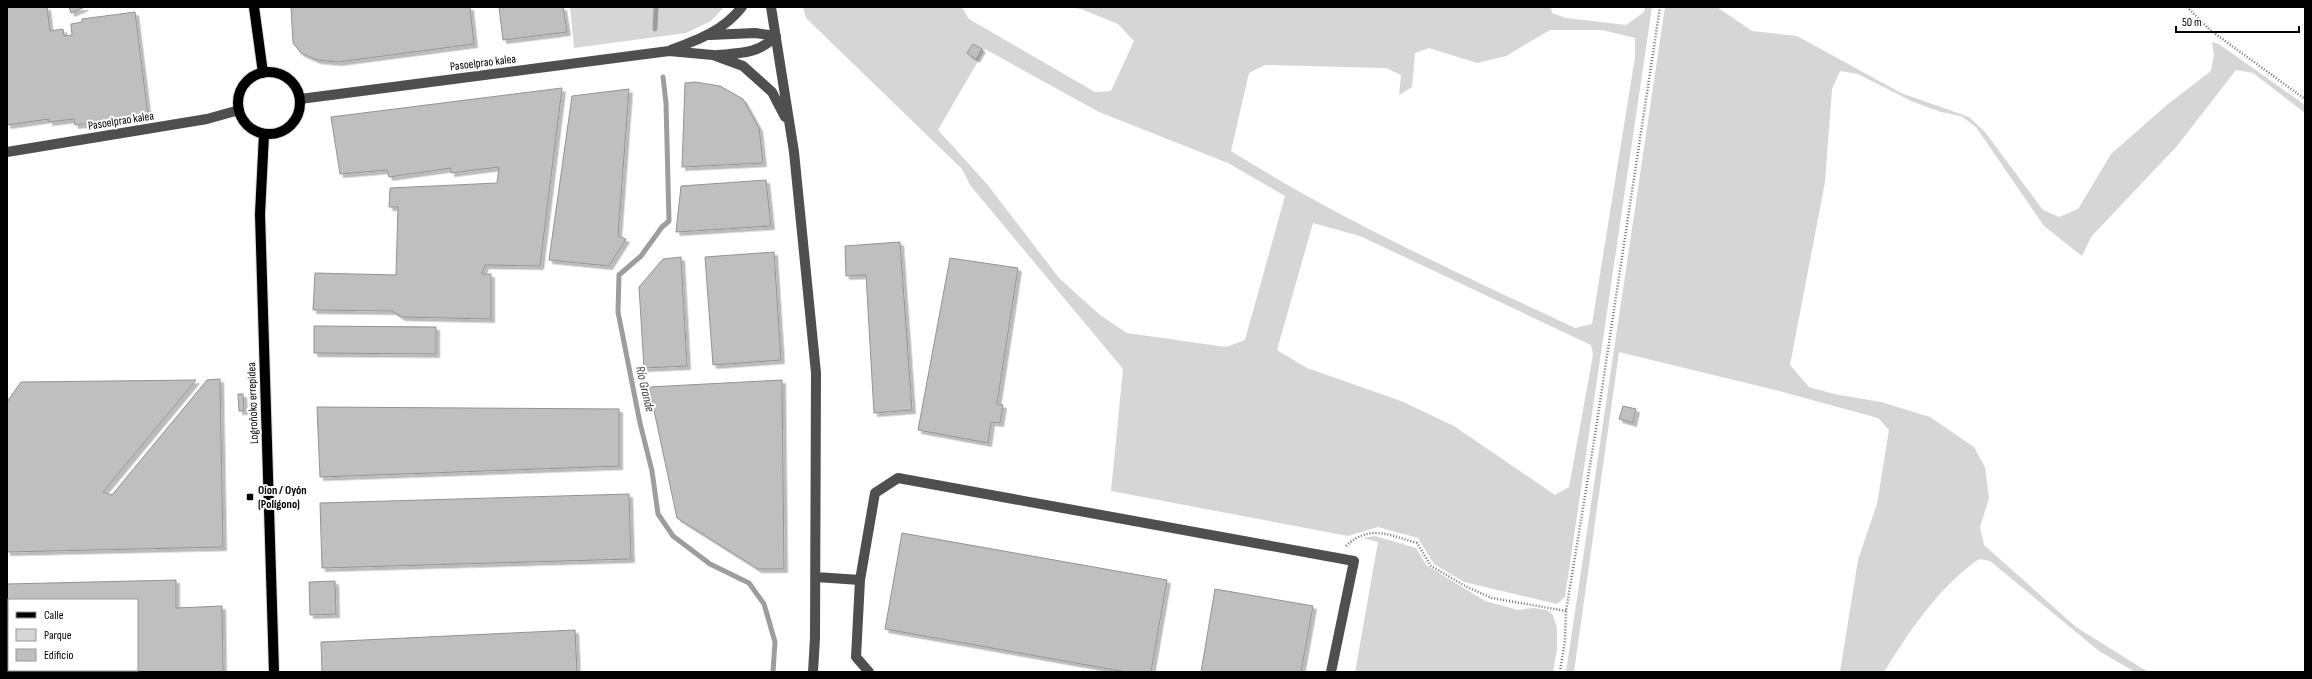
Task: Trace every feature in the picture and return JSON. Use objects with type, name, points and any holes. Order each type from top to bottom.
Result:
[{"type":"main road","points":[[254,7],[263,73]]},
{"type":"main road","points":[[263,73],[273,73],[290,81],[297,89],[300,99],[298,113],[291,125],[279,133],[264,134],[253,130],[244,122],[239,110],[240,91],[254,76],[263,73]]},
{"type":"main road","name":"Logroñoko errepidea","points":[[264,134],[260,214],[274,672]]},
{"type":"street","points":[[670,51],[709,35],[731,20],[742,7]]},
{"type":"street","points":[[771,7],[789,124],[816,373],[816,577],[813,672]]},
{"type":"street","points":[[709,35],[755,33],[776,36]]},
{"type":"street","points":[[670,51],[712,55],[750,53],[766,46],[776,36]]},
{"type":"street","name":"Pasoelprao kalea","points":[[300,99],[670,51]]},
{"type":"street","points":[[712,55],[743,66],[772,92],[789,124]]},
{"type":"street","name":"Pasoelprao kalea","points":[[7,152],[207,119],[239,110]]},
{"type":"street","points":[[869,672],[856,657],[860,580],[875,493],[898,478],[1354,561],[1331,672]]},
{"type":"street","points":[[816,577],[860,580]]},
{"type":"path","points":[[1560,672],[1565,640],[1566,611],[1594,442],[1660,7]]},
{"type":"path","points":[[2187,7],[2210,30],[2305,99]]},
{"type":"path","points":[[1334,558],[1356,537],[1378,532],[1417,543],[1430,566],[1467,587],[1486,595],[1566,611]]},
{"type":"green space","points":[[570,7],[724,7],[711,21],[686,33],[574,48]]},
{"type":"green space","points":[[803,7],[960,7],[969,19],[1095,92],[1111,91],[1134,41],[1118,24],[1081,9],[1069,7],[1551,7],[1552,13],[1566,18],[1626,25],[1644,12],[1645,7],[1652,7],[1565,597],[1557,604],[1464,582],[1434,564],[1418,538],[1378,527],[1348,536],[1111,491],[1123,369],[970,185],[962,169],[806,18]],"holes":[[[1550,30],[1602,30],[1635,38],[1635,57],[1592,324],[1575,328],[1400,245],[1315,200],[1231,151],[1249,73],[1265,65],[1386,68],[1401,75],[1399,95],[1412,87],[1415,53],[1429,48],[1477,63],[1506,56]],[[985,49],[1099,112],[1228,163],[1285,196],[1245,340],[1226,347],[1127,333],[1100,315],[1059,278],[987,184],[938,130]],[[1313,223],[1360,236],[1591,345],[1593,355],[1569,487],[1555,495],[1454,426],[1401,401],[1307,368],[1277,350]]]},
{"type":"green space","points":[[1665,7],[1717,7],[1752,31],[1797,36],[1901,93],[1969,117],[1985,132],[2043,210],[2059,217],[2078,209],[2111,154],[2168,104],[2211,71],[2214,55],[2212,42],[2219,44],[2305,105],[2305,113],[2253,73],[2236,70],[2177,146],[2091,237],[2082,256],[2044,226],[1976,127],[1961,116],[1941,112],[1911,101],[1858,74],[1840,71],[1832,89],[1825,182],[1790,365],[1809,387],[1834,394],[1881,402],[1930,417],[1974,447],[1985,467],[1989,498],[1980,527],[1984,545],[2076,627],[2148,672],[2135,672],[2099,651],[1990,561],[1979,559],[1964,570],[1938,596],[1915,625],[1884,672],[1840,672],[1858,560],[1877,504],[1889,430],[1878,418],[1779,391],[1619,352],[1574,672],[1566,672]]},
{"type":"green space","points":[[1375,536],[1416,548],[1426,565],[1485,601],[1518,610],[1533,608],[1547,610],[1553,615],[1557,628],[1557,649],[1553,672],[1355,672],[1378,542],[1363,538]]},
{"type":"building","points":[[7,7],[47,7],[50,31],[63,29],[64,36],[72,35],[71,24],[82,22],[82,19],[135,12],[148,116],[75,125],[74,119],[49,122],[49,119],[7,125]]},
{"type":"building","points":[[69,7],[85,7],[71,13]]},
{"type":"building","points":[[291,7],[470,7],[474,44],[338,62],[317,60],[301,53],[293,43]]},
{"type":"building","points":[[499,7],[563,7],[567,32],[503,40]]},
{"type":"building","points":[[973,44],[982,49],[976,59],[967,53]]},
{"type":"building","points":[[695,82],[720,86],[743,99],[759,128],[763,163],[682,167],[685,83]]},
{"type":"building","points":[[562,88],[540,266],[485,265],[482,274],[491,274],[491,319],[402,317],[392,311],[313,310],[315,273],[396,275],[398,207],[389,207],[390,188],[497,183],[499,167],[451,173],[451,168],[389,177],[387,170],[340,174],[331,117]]},
{"type":"building","points":[[629,89],[618,236],[626,239],[609,266],[549,260],[572,96]]},
{"type":"building","points":[[766,180],[771,226],[676,232],[681,186]]},
{"type":"building","points":[[900,242],[912,410],[874,413],[866,275],[846,276],[845,246]]},
{"type":"building","points":[[774,252],[781,360],[713,365],[705,257]]},
{"type":"building","points":[[681,257],[687,366],[644,368],[639,287],[663,259]]},
{"type":"building","points":[[950,258],[1018,268],[997,404],[1003,405],[1000,423],[991,422],[988,443],[918,430]]},
{"type":"building","points":[[314,326],[436,327],[436,354],[314,353]]},
{"type":"building","points":[[220,379],[223,547],[7,552],[7,402],[21,382],[196,380],[103,492],[112,495],[207,380]]},
{"type":"building","points":[[782,380],[784,569],[758,569],[677,518],[649,387]]},
{"type":"building","points":[[238,394],[243,394],[244,411],[239,411]]},
{"type":"building","points":[[1623,406],[1636,409],[1633,423],[1619,419]]},
{"type":"building","points":[[317,407],[619,409],[619,466],[320,477]]},
{"type":"building","points":[[629,494],[631,559],[322,568],[320,503]]},
{"type":"building","points":[[902,533],[1167,580],[1151,672],[1126,672],[885,629]]},
{"type":"building","points":[[176,580],[176,608],[222,606],[223,672],[7,672],[7,584]]},
{"type":"building","points":[[335,581],[336,614],[310,615],[309,582]]},
{"type":"building","points":[[1215,589],[1313,606],[1301,672],[1201,672]]},
{"type":"building","points":[[575,630],[577,672],[322,672],[321,642]]},
{"type":"waterway","name":"Río Grande","points":[[655,29],[656,7]]},
{"type":"waterway","name":"Río Grande","points":[[663,77],[666,103],[669,221],[662,227],[641,256],[619,275],[618,312],[640,423],[652,471],[658,514],[673,536],[710,564],[749,583],[764,604],[775,642],[773,672]]},
{"type":"place","name":"Oion / Oyón (Polígono)","points":[[250,497]]}]
